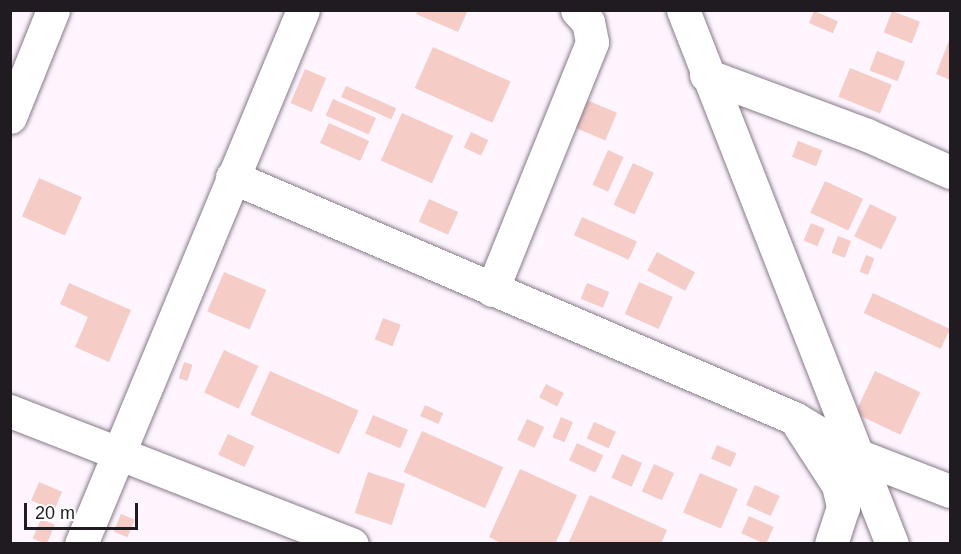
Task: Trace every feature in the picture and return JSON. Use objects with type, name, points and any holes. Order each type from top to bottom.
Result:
[{"type":"street","points":[[10,117],[53,10]]},
{"type":"street","points":[[81,543],[303,10]]},
{"type":"street","points":[[492,290],[592,42],[588,22],[577,10]]},
{"type":"street","points":[[683,10],[706,75],[854,454],[892,543]]},
{"type":"street","points":[[706,75],[867,135],[951,172]]},
{"type":"street","points":[[232,177],[794,418],[854,454],[951,491]]},
{"type":"street","points":[[10,411],[119,451],[352,543]]},
{"type":"street","points":[[794,418],[838,485],[843,507],[831,543]]},
{"type":"building","points":[[418,10],[468,10],[458,32],[416,14]]},
{"type":"building","points":[[814,11],[838,21],[833,33],[809,23]]},
{"type":"building","points":[[892,11],[920,22],[912,43],[884,32]]},
{"type":"building","points":[[950,38],[950,80],[936,74]]},
{"type":"building","points":[[433,47],[511,82],[492,123],[415,88]]},
{"type":"building","points":[[877,51],[905,62],[897,81],[869,71]]},
{"type":"building","points":[[850,68],[892,85],[880,114],[838,97]]},
{"type":"building","points":[[305,69],[326,78],[312,112],[291,103]]},
{"type":"building","points":[[346,86],[396,108],[391,119],[341,97]]},
{"type":"building","points":[[582,98],[617,113],[605,140],[570,126]]},
{"type":"building","points":[[333,99],[376,118],[369,135],[326,115]]},
{"type":"building","points":[[402,113],[453,136],[432,183],[381,161]]},
{"type":"building","points":[[329,123],[369,141],[360,161],[320,143]]},
{"type":"building","points":[[471,132],[488,140],[481,155],[464,147]]},
{"type":"building","points":[[798,141],[822,150],[816,166],[792,157]]},
{"type":"building","points":[[608,150],[624,157],[608,192],[593,185]]},
{"type":"building","points":[[633,163],[654,173],[634,214],[614,205]]},
{"type":"building","points":[[39,178],[82,197],[65,235],[22,216]]},
{"type":"building","points":[[825,181],[863,199],[848,230],[810,213]]},
{"type":"building","points":[[429,199],[458,212],[448,235],[419,222]]},
{"type":"building","points":[[870,204],[897,217],[881,250],[854,236]]},
{"type":"building","points":[[582,217],[637,241],[629,260],[574,235]]},
{"type":"building","points":[[811,223],[825,229],[817,246],[804,240]]},
{"type":"building","points":[[838,236],[851,241],[845,258],[832,253]]},
{"type":"building","points":[[657,252],[695,272],[685,291],[647,271]]},
{"type":"building","points":[[866,255],[874,258],[868,275],[860,272]]},
{"type":"building","points":[[224,272],[266,290],[250,330],[207,312]]},
{"type":"building","points":[[639,282],[673,297],[659,329],[625,314]]},
{"type":"building","points":[[69,283],[131,310],[109,362],[75,347],[88,317],[60,304]]},
{"type":"building","points":[[587,283],[609,292],[603,308],[581,299]]},
{"type":"building","points":[[873,293],[950,329],[941,349],[864,313]]},
{"type":"building","points":[[383,318],[401,325],[392,346],[375,339]]},
{"type":"building","points":[[224,350],[258,366],[239,409],[204,393]]},
{"type":"building","points":[[184,362],[193,365],[187,381],[179,378]]},
{"type":"building","points":[[270,371],[359,410],[339,454],[250,415]]},
{"type":"building","points":[[875,371],[920,392],[900,435],[855,414]]},
{"type":"building","points":[[546,384],[564,393],[557,406],[539,397]]},
{"type":"building","points":[[425,405],[443,413],[438,424],[420,416]]},
{"type":"building","points":[[373,415],[408,430],[400,448],[365,433]]},
{"type":"building","points":[[561,417],[573,422],[564,442],[552,437]]},
{"type":"building","points":[[527,419],[544,427],[534,448],[517,440]]},
{"type":"building","points":[[594,422],[616,432],[609,448],[587,438]]},
{"type":"building","points":[[422,431],[503,467],[485,508],[404,472]]},
{"type":"building","points":[[228,434],[254,446],[245,467],[218,455]]},
{"type":"building","points":[[577,443],[603,455],[595,472],[569,460]]},
{"type":"building","points":[[717,445],[736,453],[730,467],[711,459]]},
{"type":"building","points":[[622,454],[642,463],[632,487],[611,478]]},
{"type":"building","points":[[654,464],[674,473],[662,500],[642,491]]},
{"type":"building","points":[[520,469],[577,495],[555,544],[503,544],[489,537]]},
{"type":"building","points":[[368,472],[405,484],[392,525],[355,513]]},
{"type":"building","points":[[700,473],[738,489],[721,529],[683,513]]},
{"type":"building","points":[[39,482],[62,492],[54,510],[31,500]]},
{"type":"building","points":[[755,485],[780,496],[771,516],[746,505]]},
{"type":"building","points":[[590,495],[667,530],[661,544],[569,542]]},
{"type":"building","points":[[121,514],[135,520],[127,537],[114,531]]},
{"type":"building","points":[[749,516],[774,527],[766,544],[741,533]]},
{"type":"building","points":[[41,519],[55,525],[47,544],[33,538]]}]
